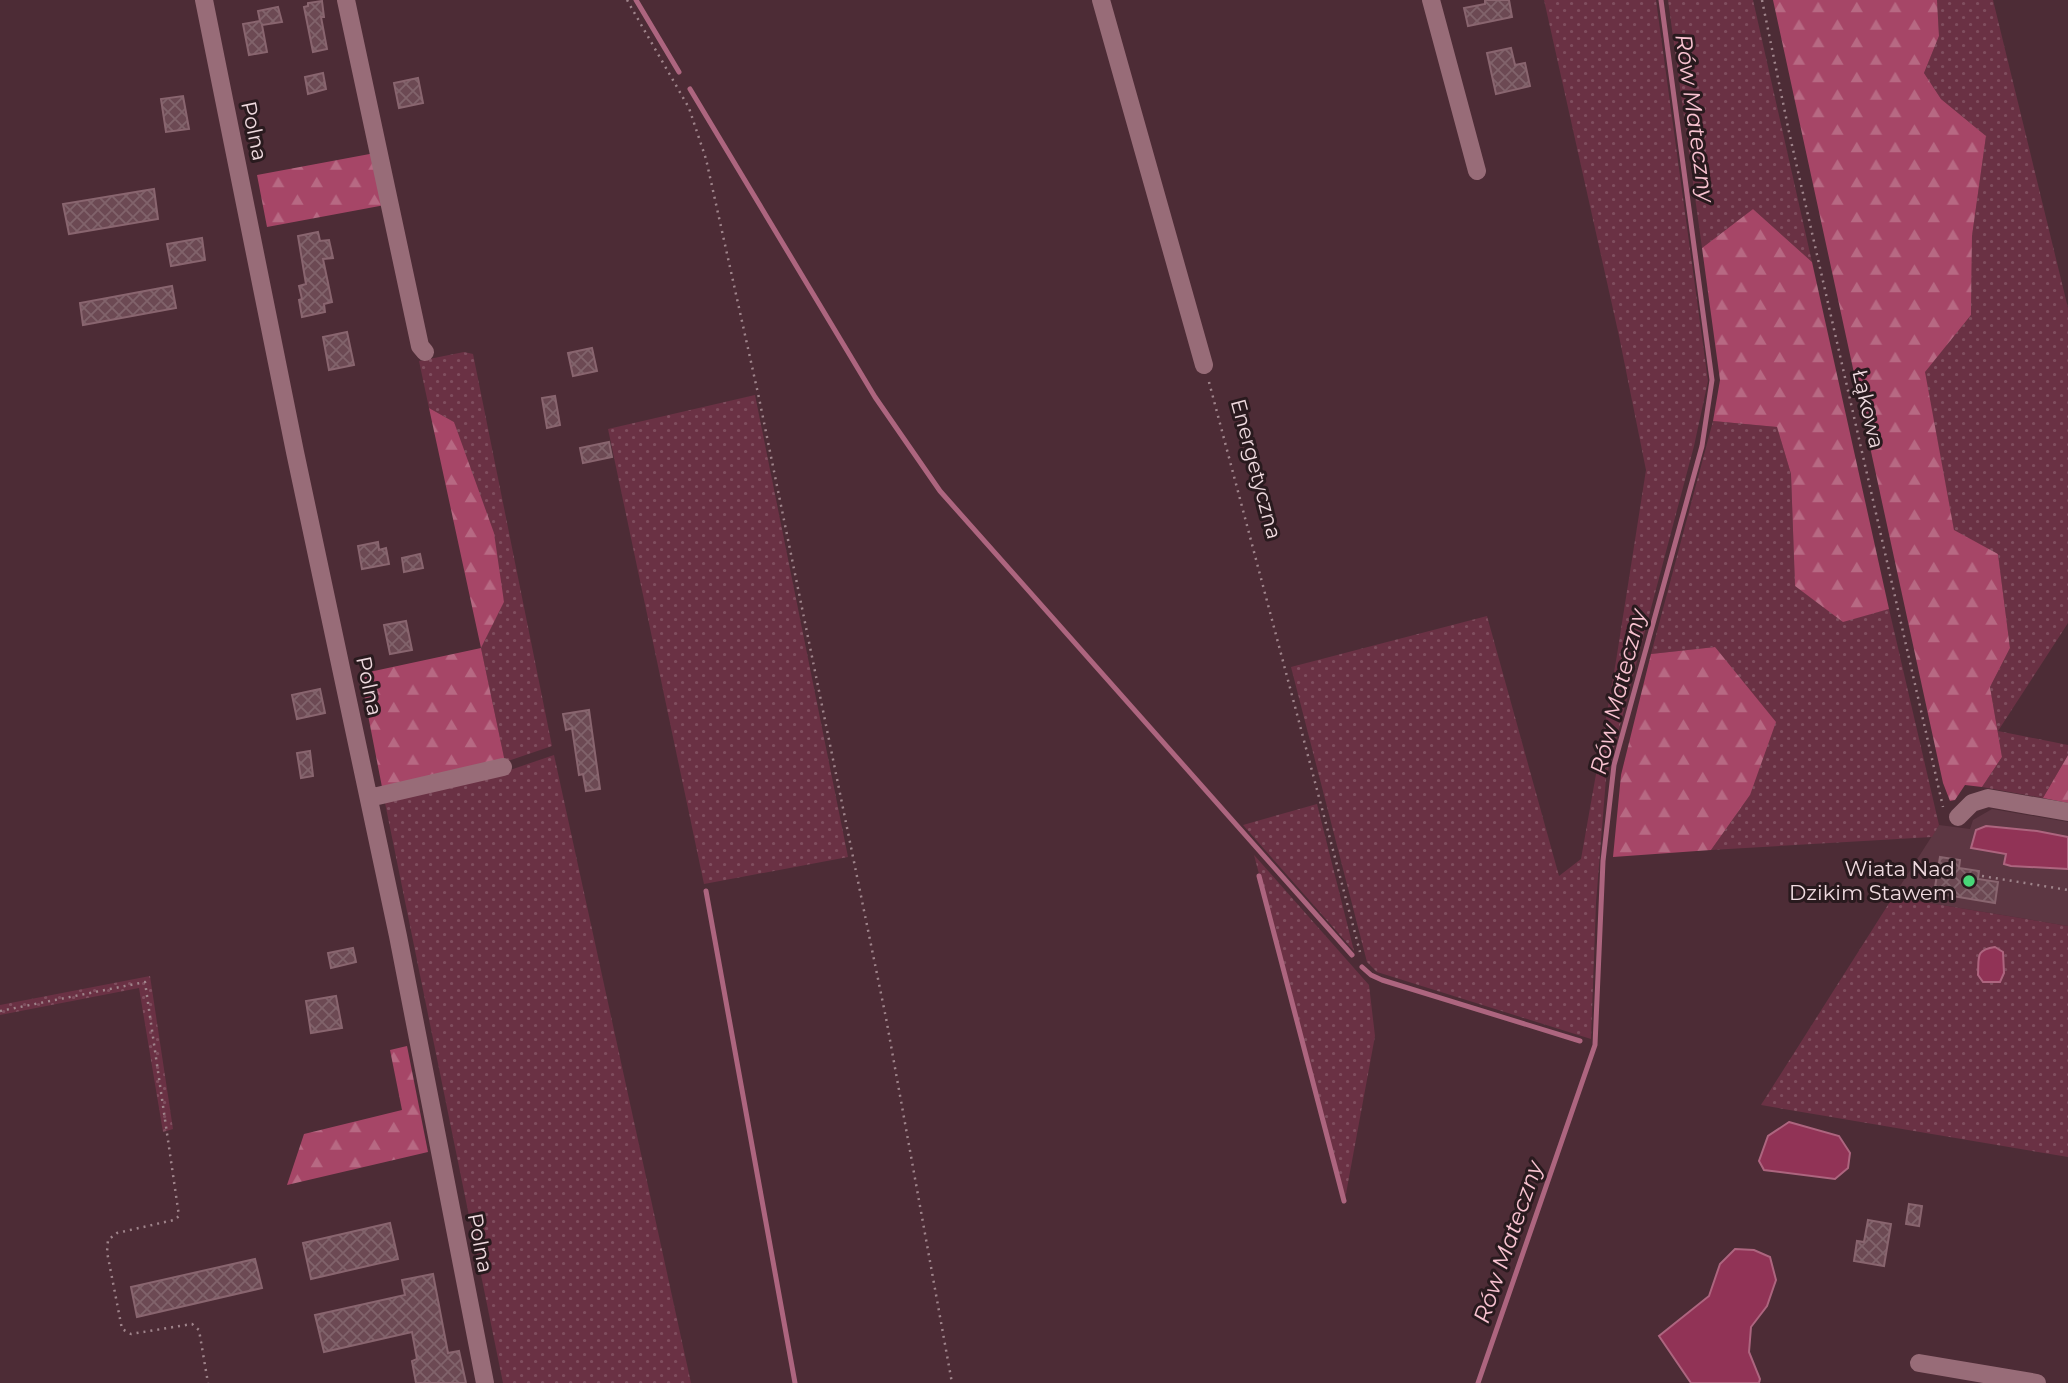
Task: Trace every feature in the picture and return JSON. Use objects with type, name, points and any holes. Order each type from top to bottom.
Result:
[{"type":"street","name":"Polna","points":[[204,0],[295,452],[401,949],[443,1178],[485,1383]]},
{"type":"street","points":[[346,0],[420,346],[425,352]]},
{"type":"street","points":[[1101,0],[1204,365]]},
{"type":"street","points":[[1431,0],[1477,171]]},
{"type":"street","points":[[369,798],[503,767]]},
{"type":"street","points":[[1958,817],[1972,803],[1988,798],[2068,812]]},
{"type":"street","points":[[1919,1363],[2037,1383]]},
{"type":"path","points":[[627,0],[689,108],[706,159],[760,398],[886,1018],[953,1383]]},
{"type":"path","name":"Łąkowa","points":[[1762,0],[1941,806],[1958,817]]},
{"type":"path","name":"Energetyczna","points":[[1204,365],[1360,952]]},
{"type":"path","points":[[1982,876],[2068,890]]},
{"type":"path","points":[[0,1011],[145,982],[179,1216],[174,1220],[117,1233],[108,1240],[107,1252],[122,1329],[131,1334],[192,1324],[199,1330],[208,1383]]},
{"type":"shaded area","points":[[1544,0],[1656,0],[1708,381],[1694,446],[1606,778],[1596,903],[1591,1039],[1377,972],[1367,962],[1291,667],[1487,616],[1559,876],[1581,859],[1646,470]]},
{"type":"shaded area","points":[[1668,0],[1753,0],[1812,262],[1753,209],[1702,248]]},
{"type":"shaded area","points":[[1937,0],[1993,0],[2068,308],[2068,623],[1998,731],[2068,745],[2068,755],[2043,798],[1982,787],[2002,757],[1990,687],[2010,648],[1998,554],[1954,531],[1924,372],[1971,315],[1972,236],[1986,136],[1941,99],[1924,73],[1939,36]]},
{"type":"shaded area","points":[[464,352],[473,354],[552,746],[505,762],[481,648],[504,602],[454,422],[429,408],[419,361]]},
{"type":"shaded area","points":[[755,395],[848,857],[704,884],[608,429]]},
{"type":"shaded area","points":[[1713,421],[1777,427],[1791,474],[1795,586],[1843,621],[1889,609],[1939,825],[1932,837],[1711,850],[1750,795],[1715,647],[1651,654]]},
{"type":"shaded area","points":[[554,755],[691,1383],[503,1383],[384,798],[507,771]]},
{"type":"shaded area","points":[[1317,804],[1354,951],[1243,825]]},
{"type":"shaded area","points":[[1992,809],[2068,822],[2068,926],[1893,897],[1939,825],[1970,829],[1973,820]]},
{"type":"shaded area","points":[[1986,826],[2068,837],[2068,869],[2011,866],[2004,864],[2006,854],[1971,848],[1976,830]]},
{"type":"shaded area","points":[[1254,855],[1369,985],[1375,1036],[1345,1199]]},
{"type":"shaded area","points":[[1893,897],[2068,926],[2068,1157],[1761,1105]]},
{"type":"shaded area","points":[[1995,947],[2003,952],[2004,973],[2000,982],[1983,982],[1978,975],[1979,955],[1984,950]]},
{"type":"shaded area","points":[[150,976],[173,1129],[163,1132],[139,988],[0,1015],[0,1005]]},
{"type":"shaded area","points":[[1789,1122],[1839,1136],[1850,1153],[1848,1168],[1835,1179],[1764,1170],[1759,1161],[1768,1136]]},
{"type":"shaded area","points":[[1735,1249],[1754,1250],[1770,1257],[1776,1280],[1767,1306],[1751,1327],[1749,1352],[1760,1379],[1759,1383],[1691,1383],[1659,1336],[1709,1296],[1720,1264]]},
{"type":"green space","points":[[1773,0],[1937,0],[1939,36],[1924,73],[1941,99],[1986,136],[1972,236],[1971,315],[1925,372],[1954,530],[1998,554],[2010,648],[1990,687],[2002,757],[1982,787],[1965,785],[1955,800],[1950,801],[1943,783]]},
{"type":"green space","points":[[375,153],[385,205],[267,227],[257,175]]},
{"type":"green space","points":[[1753,209],[1812,262],[1889,609],[1843,622],[1795,586],[1791,474],[1777,427],[1713,421],[1720,380],[1702,248]]},
{"type":"green space","points":[[429,408],[454,422],[494,533],[504,602],[481,648]]},
{"type":"green space","points":[[1715,647],[1776,722],[1750,795],[1711,850],[1613,857],[1621,775],[1651,654]]},
{"type":"green space","points":[[481,648],[505,762],[382,787],[360,674]]},
{"type":"green space","points":[[2068,755],[2068,803],[2043,798]]},
{"type":"green space","points":[[407,1046],[428,1152],[287,1185],[304,1134],[402,1110],[390,1050]]},
{"type":"building","points":[[1485,0],[1509,0],[1512,17],[1468,26],[1464,8],[1485,4]]},
{"type":"building","points":[[322,1],[324,17],[321,17],[327,49],[313,52],[304,7],[308,6],[308,3]]},
{"type":"building","points":[[278,7],[282,22],[262,25],[267,52],[249,55],[243,24],[260,21],[258,11]]},
{"type":"building","points":[[1511,48],[1515,65],[1525,63],[1530,86],[1496,94],[1487,53]]},
{"type":"building","points":[[323,73],[326,89],[308,94],[305,77]]},
{"type":"building","points":[[418,78],[423,103],[399,108],[394,83]]},
{"type":"building","points":[[183,96],[189,129],[166,132],[161,99]]},
{"type":"building","points":[[154,189],[158,219],[69,234],[63,204]]},
{"type":"building","points":[[318,232],[320,241],[329,240],[333,258],[323,259],[332,302],[324,304],[325,312],[302,317],[299,286],[306,284],[298,236]]},
{"type":"building","points":[[202,238],[205,260],[171,266],[167,244]]},
{"type":"building","points":[[172,286],[176,308],[83,325],[80,303]]},
{"type":"building","points":[[347,332],[354,365],[329,370],[323,337]]},
{"type":"building","points":[[592,348],[597,371],[573,376],[568,353]]},
{"type":"building","points":[[555,396],[560,425],[547,428],[542,398]]},
{"type":"building","points":[[609,442],[612,457],[583,463],[580,448]]},
{"type":"building","points":[[378,542],[379,550],[386,548],[389,564],[362,569],[358,546]]},
{"type":"building","points":[[420,554],[423,568],[404,572],[402,558]]},
{"type":"building","points":[[406,621],[412,650],[390,654],[384,625]]},
{"type":"building","points":[[320,689],[325,713],[297,719],[292,695]]},
{"type":"building","points":[[589,710],[600,789],[586,791],[583,774],[579,775],[572,728],[566,730],[563,714]]},
{"type":"building","points":[[310,751],[313,776],[301,778],[297,753]]},
{"type":"building","points":[[1940,857],[1960,860],[1959,868],[1979,871],[1978,879],[1998,882],[1995,903],[1934,893]]},
{"type":"building","points":[[353,948],[356,962],[331,968],[328,953]]},
{"type":"building","points":[[336,996],[342,1028],[311,1033],[306,1001]]},
{"type":"building","points":[[1909,1204],[1922,1206],[1919,1226],[1906,1224]]},
{"type":"building","points":[[1868,1220],[1891,1224],[1884,1266],[1854,1261],[1857,1241],[1864,1242]]},
{"type":"building","points":[[390,1223],[398,1259],[311,1279],[303,1243]]},
{"type":"building","points":[[255,1259],[262,1288],[137,1317],[131,1287]]},
{"type":"building","points":[[433,1274],[448,1353],[459,1351],[466,1383],[416,1383],[412,1361],[417,1359],[412,1332],[324,1352],[315,1315],[405,1295],[402,1280]]},
{"type":"waterway","points":[[636,0],[679,72]]},
{"type":"waterway","name":"Rów Mateczny","points":[[1478,1383],[1595,1045],[1603,861],[1614,765],[1702,446],[1712,380],[1661,0]]},
{"type":"waterway","points":[[690,89],[875,397],[940,491],[1352,955]]},
{"type":"waterway","points":[[1259,876],[1344,1201]]},
{"type":"waterway","points":[[706,891],[795,1383]]},
{"type":"waterway","points":[[1362,967],[1382,980],[1580,1041]]},
{"type":"place","name":"Wiata Nad Dzikim Stawem","points":[[1969,881]]}]
